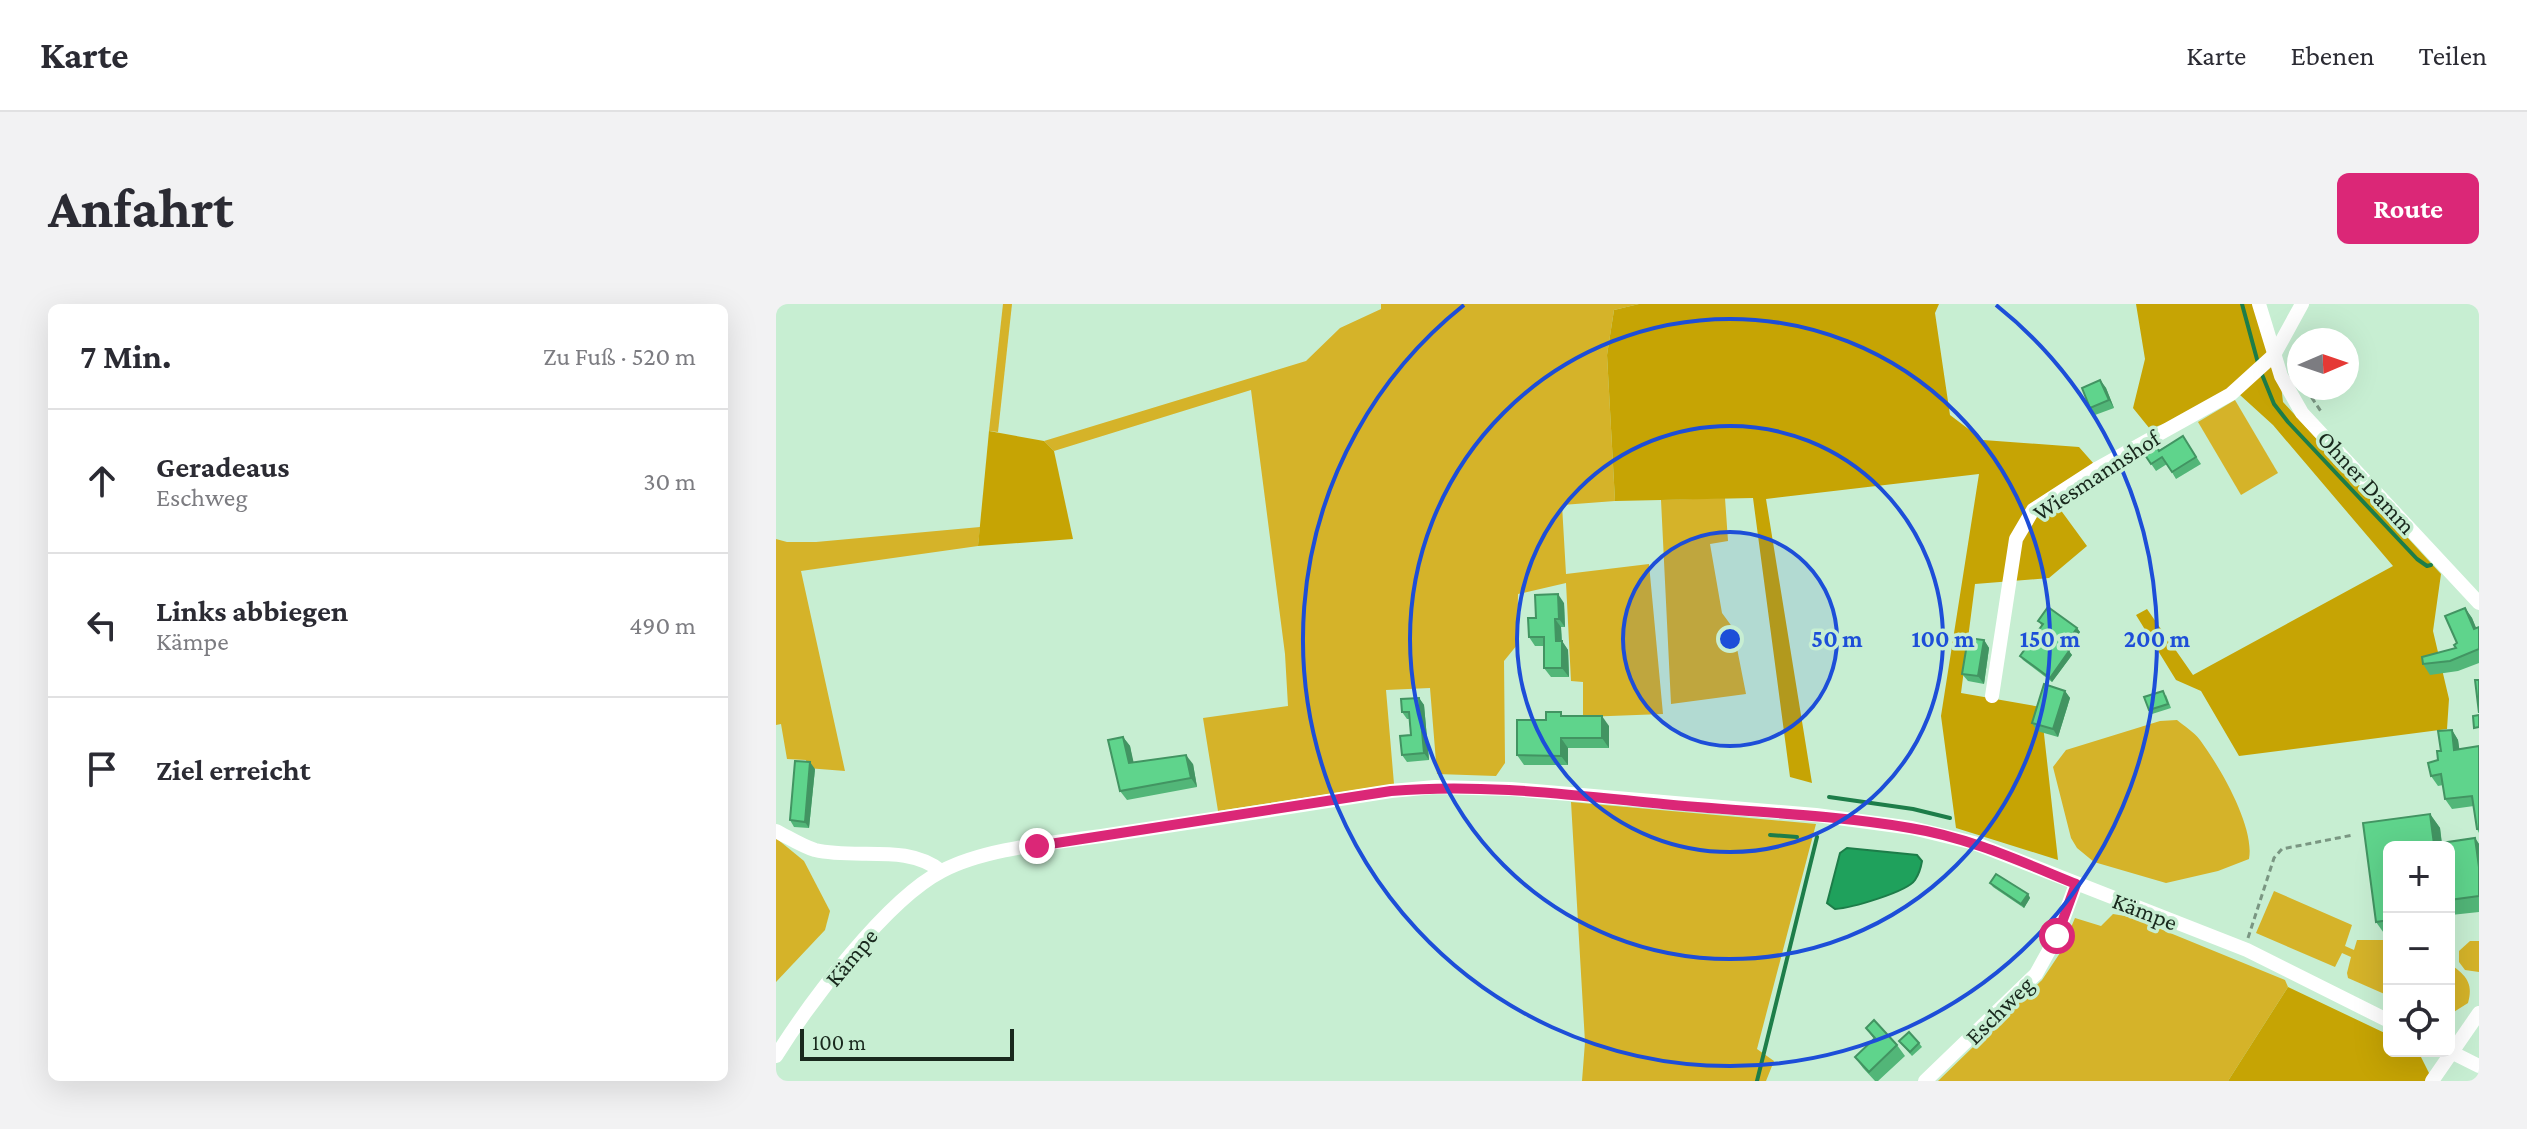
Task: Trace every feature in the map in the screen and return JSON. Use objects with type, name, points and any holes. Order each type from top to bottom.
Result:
[{"type":"street","name":"Ohner Damm","points":[[2259,304],[2274,355],[2302,413],[2479,603]]},
{"type":"street","name":"Wiesmannshof","points":[[1992,696],[2016,539],[2025,520],[2033,510],[2098,468],[2231,394],[2274,355],[2302,304]]},
{"type":"street","name":"Kämpe","points":[[776,1056],[833,977],[890,912],[941,871],[977,858],[1037,846],[1391,791],[1435,787],[1511,789],[1816,815],[1912,828],[1974,843],[2244,949],[2383,1018]]},
{"type":"street","points":[[776,831],[813,849],[912,856],[929,862],[941,871]]},
{"type":"street","name":"Eschweg","points":[[1925,1081],[2036,974],[2057,936],[2076,884]]},
{"type":"street","points":[[2455,1044],[2479,1013]]},
{"type":"street","points":[[2455,1054],[2479,1066]]},
{"type":"street","points":[[2432,1081],[2446,1057]]},
{"type":"path","points":[[2244,949],[2274,858],[2282,849],[2353,835]]},
{"type":"shaded area","points":[[1003,304],[1012,304],[998,432],[989,431]]},
{"type":"shaded area","points":[[1381,304],[1639,304],[1614,310],[1607,355],[1615,501],[1562,505],[1566,574],[1649,564],[1663,714],[1583,717],[1583,682],[1571,681],[1566,583],[1518,594],[1517,645],[1504,661],[1505,763],[1496,776],[1437,774],[1430,688],[1386,690],[1394,784],[1218,811],[1203,718],[1288,706],[1285,654],[1251,390],[1054,451],[1044,441],[1306,361],[1340,328],[1381,309]]},
{"type":"shaded area","points":[[1639,304],[1939,304],[1935,313],[1950,415],[1983,440],[2079,447],[2094,464],[2057,505],[2087,546],[2049,578],[1975,584],[1961,693],[2041,707],[2058,860],[1956,828],[1941,716],[1979,474],[1766,499],[1812,783],[1790,777],[1753,498],[1615,501],[1607,355],[1614,310]]},
{"type":"shaded area","points":[[2136,304],[2257,304],[2280,377],[2283,402],[2441,574],[2433,631],[2449,699],[2447,729],[2239,756],[2201,691],[2176,680],[2136,615],[2147,609],[2193,675],[2393,566],[2273,425],[2240,395],[2150,429],[2133,408],[2145,359]]},
{"type":"shaded area","points":[[2235,400],[2278,473],[2241,495],[2198,422]]},
{"type":"shaded area","points":[[989,431],[1044,441],[1054,451],[1073,539],[978,546]]},
{"type":"shaded area","points":[[1725,498],[1728,541],[1710,544],[1722,613],[1733,628],[1746,694],[1671,704],[1661,500]]},
{"type":"shaded area","points":[[980,527],[978,546],[801,571],[845,771],[807,768],[806,760],[787,759],[781,724],[776,725],[776,539],[816,542]]},
{"type":"shaded area","points":[[2177,720],[2200,740],[2226,781],[2247,831],[2249,859],[2218,871],[2166,883],[2094,862],[2077,848],[2071,838],[2053,767],[2066,750],[2160,721]]},
{"type":"shaded area","points":[[1571,802],[1816,824],[1757,1049],[1774,1061],[1766,1081],[1582,1081],[1585,1042]]},
{"type":"shaded area","points":[[776,838],[804,861],[830,911],[825,930],[776,982]]},
{"type":"shaded area","points":[[1847,848],[1917,855],[1922,863],[1910,885],[1865,903],[1835,909],[1827,903],[1840,853]]},
{"type":"shaded area","points":[[2274,891],[2352,925],[2345,946],[2354,950],[2357,940],[2383,940],[2383,993],[2348,978],[2351,957],[2342,953],[2335,967],[2256,933]]},
{"type":"shaded area","points":[[2113,914],[2131,917],[2285,980],[2288,987],[2228,1081],[1938,1081],[2042,980],[2060,953],[2075,918],[2101,926]]},
{"type":"shaded area","points":[[2470,941],[2479,941],[2479,972],[2465,970],[2459,962],[2459,951]]},
{"type":"shaded area","points":[[2455,968],[2466,978],[2470,992],[2468,1003],[2455,1011]]},
{"type":"shaded area","points":[[2288,987],[2383,1032],[2383,1057],[2421,1057],[2433,1081],[2228,1081]]},
{"type":"building","points":[[2100,380],[2109,400],[2090,408],[2082,388]]},
{"type":"building","points":[[2183,436],[2196,457],[2172,472],[2162,457],[2151,464],[2143,452],[2156,445],[2159,451]]},
{"type":"building","points":[[1558,594],[1556,641],[1562,641],[1562,668],[1544,668],[1544,637],[1529,637],[1528,618],[1536,618],[1535,595]]},
{"type":"building","points":[[2048,607],[2077,628],[2064,647],[2069,651],[2050,678],[2020,656],[2043,624],[2038,621]]},
{"type":"building","points":[[2465,608],[2474,629],[2479,627],[2479,649],[2450,661],[2423,664],[2422,657],[2456,648],[2454,645],[2457,643],[2445,616]]},
{"type":"building","points":[[1968,638],[1984,640],[1978,676],[1962,674]]},
{"type":"building","points":[[2475,680],[2479,680],[2479,713]]},
{"type":"building","points":[[2044,684],[2065,691],[2053,729],[2032,723]]},
{"type":"building","points":[[2163,691],[2168,704],[2149,710],[2144,697]]},
{"type":"building","points":[[1419,698],[1424,753],[1402,755],[1400,736],[1411,735],[1409,712],[1402,712],[1401,699]]},
{"type":"building","points":[[1546,712],[1561,712],[1561,716],[1602,716],[1602,738],[1561,738],[1561,756],[1517,755],[1517,720],[1546,720]]},
{"type":"building","points":[[2479,715],[2479,727],[2474,728],[2473,716]]},
{"type":"building","points":[[2452,730],[2454,750],[2479,746],[2479,829],[2472,796],[2445,799],[2441,774],[2431,776],[2428,763],[2438,760],[2437,751],[2441,751],[2438,731]]},
{"type":"building","points":[[1123,737],[1129,763],[1186,755],[1191,778],[1120,791],[1108,740]]},
{"type":"building","points":[[795,761],[810,762],[805,822],[790,820]]},
{"type":"building","points":[[2430,814],[2434,841],[2383,841],[2383,921],[2376,922],[2363,823]]},
{"type":"building","points":[[2475,838],[2479,896],[2455,899],[2454,841]]},
{"type":"building","points":[[1996,874],[2028,894],[2021,904],[1990,883]]},
{"type":"building","points":[[1874,1020],[1897,1045],[1869,1072],[1855,1057],[1875,1038],[1866,1028]]},
{"type":"building","points":[[1909,1032],[1919,1043],[1910,1052],[1899,1041]]},
{"type":"waterway","points":[[2242,304],[2258,363]]},
{"type":"waterway","points":[[2261,372],[2274,404],[2288,422],[2417,559],[2427,566],[2431,565]]},
{"type":"waterway","points":[[1829,797],[1913,809],[1950,818]]},
{"type":"waterway","points":[[1770,835],[1797,837]]},
{"type":"waterway","points":[[1757,1081],[1817,837]]},
{"type":"route","points":[[1037,846],[1391,791],[1435,787],[1511,789],[1816,815],[1912,828],[1974,843],[2076,884],[2057,936]]}]
